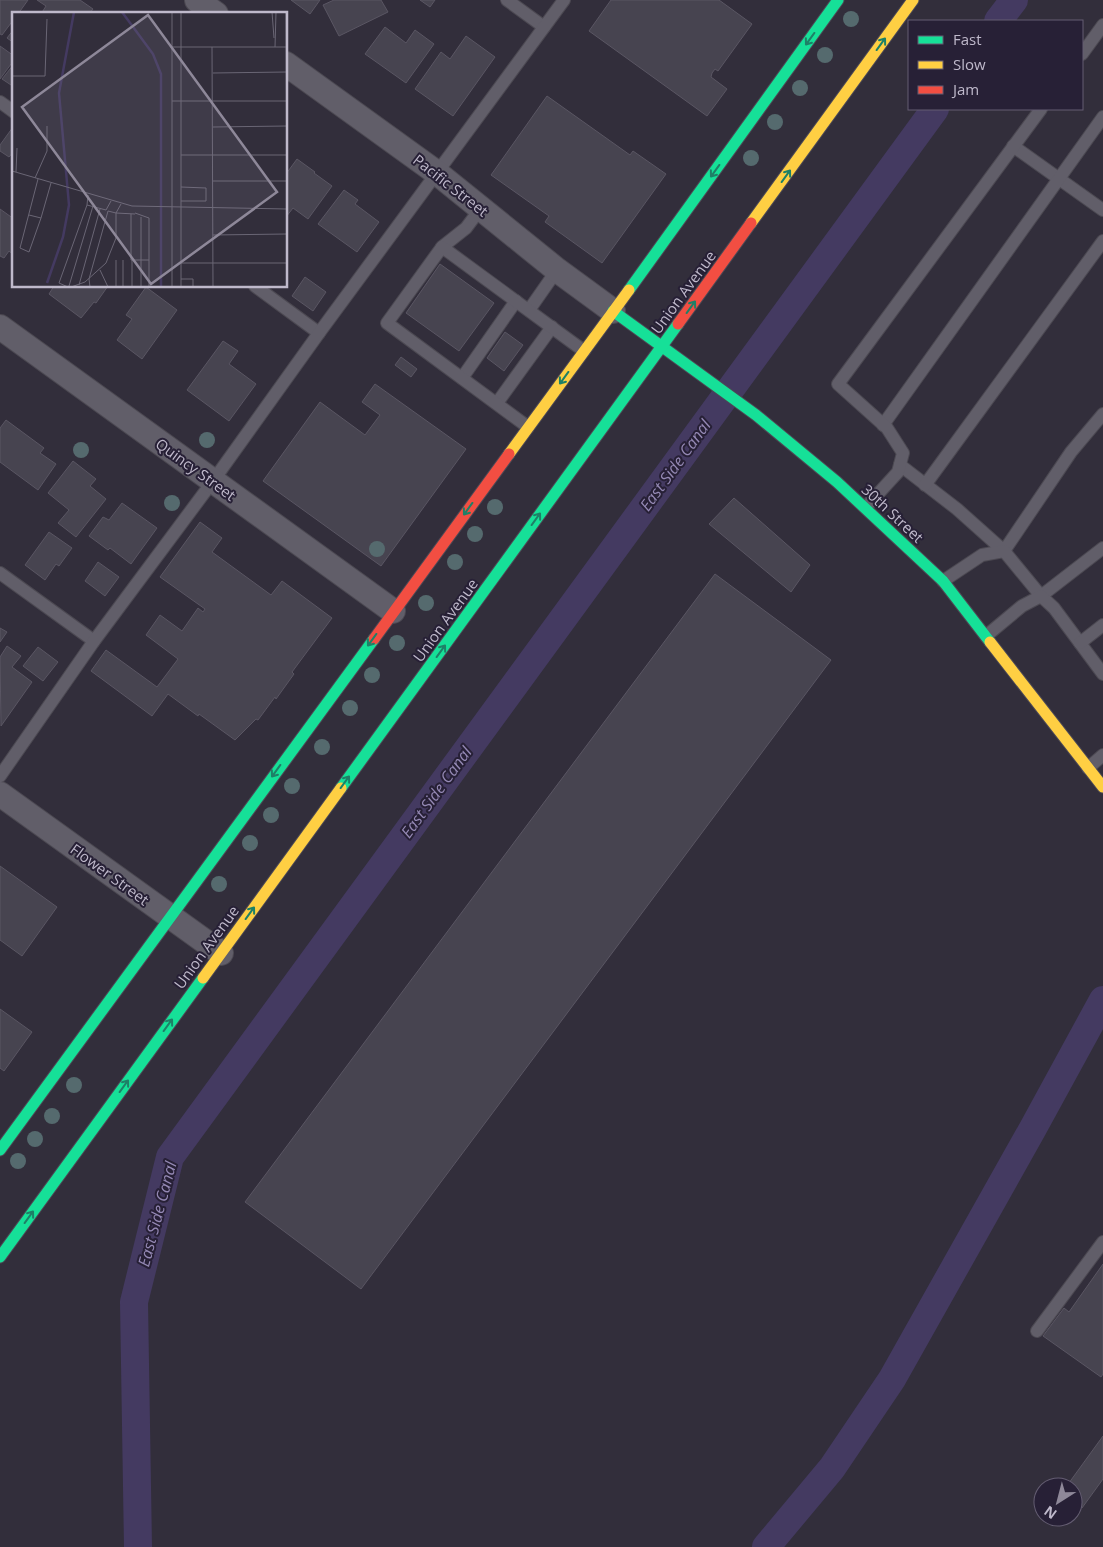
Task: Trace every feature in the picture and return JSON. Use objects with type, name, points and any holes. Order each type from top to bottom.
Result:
[{"type":"main road","points":[[0,1150],[169,916],[614,311],[838,0]]},
{"type":"main road","name":"Union Avenue","points":[[0,1257],[913,0]]},
{"type":"main road","name":"30th Street","points":[[614,311],[756,415],[866,507],[943,581],[1103,787]]},
{"type":"street","points":[[197,0],[213,12]]},
{"type":"street","name":"Pacific Street","points":[[288,65],[437,173],[557,270],[614,311]]},
{"type":"street","name":"Quincy Street","points":[[0,327],[393,611]]},
{"type":"street","name":"Flower Street","points":[[0,794],[221,953]]},
{"type":"lane","points":[[507,0],[544,27]]},
{"type":"lane","points":[[0,776],[94,641],[564,0]]},
{"type":"lane","points":[[1083,53],[1103,25]]},
{"type":"lane","points":[[0,102],[12,111]]},
{"type":"lane","points":[[866,507],[898,472],[903,453],[883,425],[838,384],[1040,110]]},
{"type":"lane","points":[[883,425],[1103,117]]},
{"type":"lane","points":[[1013,146],[1103,210]]},
{"type":"lane","points":[[481,208],[466,228],[442,247],[387,323],[528,426]]},
{"type":"lane","points":[[925,485],[1103,241]]},
{"type":"lane","points":[[442,247],[584,351]]},
{"type":"lane","points":[[528,310],[557,270]]},
{"type":"lane","points":[[258,288],[319,333]]},
{"type":"lane","points":[[462,378],[516,301]]},
{"type":"lane","points":[[496,403],[552,327]]},
{"type":"lane","points":[[943,581],[982,554],[1004,551],[1071,452],[1103,414]]},
{"type":"lane","points":[[900,465],[957,509],[1004,551],[1041,596],[1054,608],[1103,674]]},
{"type":"lane","points":[[986,636],[1022,606],[1041,596],[1103,548]]},
{"type":"lane","points":[[0,573],[94,641]]},
{"type":"lane","points":[[1080,643],[1103,625]]},
{"type":"lane","points":[[1088,768],[1103,755]]},
{"type":"lane","points":[[1037,1331],[1103,1242]]},
{"type":"building","points":[[0,0],[28,0],[19,12],[12,12],[12,22],[2,35],[0,34]]},
{"type":"building","points":[[37,0],[80,0],[93,9],[91,12],[42,12],[46,6]]},
{"type":"building","points":[[291,0],[320,0],[310,14]]},
{"type":"building","points":[[334,0],[381,0],[388,12],[339,36],[323,5]]},
{"type":"building","points":[[420,0],[435,0],[430,7]]},
{"type":"building","points":[[611,0],[719,0],[752,24],[718,71],[715,69],[712,73],[711,77],[727,89],[707,116],[589,31]]},
{"type":"building","points":[[385,27],[406,43],[415,30],[434,44],[406,83],[365,54]]},
{"type":"building","points":[[12,32],[12,42],[7,38]]},
{"type":"building","points":[[466,36],[495,57],[453,116],[415,89],[441,52],[450,59]]},
{"type":"building","points":[[0,46],[12,55],[12,63],[0,79]]},
{"type":"building","points":[[12,66],[12,86],[2,79]]},
{"type":"building","points":[[547,96],[630,155],[633,151],[666,174],[602,263],[545,222],[549,216],[491,175]]},
{"type":"building","points":[[12,128],[12,153],[9,157],[0,151],[0,145]]},
{"type":"building","points":[[297,159],[332,186],[308,219],[293,208],[288,214],[288,171]]},
{"type":"building","points":[[344,190],[358,200],[355,204],[379,222],[357,252],[318,224]]},
{"type":"building","points":[[0,209],[12,218],[12,253],[9,251],[4,258],[0,256]]},
{"type":"building","points":[[440,264],[494,303],[459,351],[406,313]]},
{"type":"building","points":[[305,277],[326,292],[313,311],[292,296]]},
{"type":"building","points":[[53,288],[107,288],[96,303],[94,302],[81,318],[49,294]]},
{"type":"building","points":[[145,288],[177,310],[142,359],[117,340],[132,319],[126,315]]},
{"type":"building","points":[[505,332],[523,345],[504,371],[487,358]]},
{"type":"building","points":[[223,341],[238,351],[229,364],[256,384],[229,421],[187,390]]},
{"type":"building","points":[[401,357],[417,369],[411,377],[395,365]]},
{"type":"building","points":[[375,384],[466,449],[381,566],[263,481],[320,402],[365,435],[380,415],[362,402]]},
{"type":"building","points":[[6,420],[44,448],[40,453],[56,464],[38,490],[0,462],[0,428]]},
{"type":"building","points":[[73,461],[96,479],[90,486],[106,499],[76,537],[58,523],[69,510],[48,493]]},
{"type":"building","points":[[734,498],[810,565],[791,592],[709,524]]},
{"type":"building","points":[[122,503],[157,528],[131,564],[110,548],[108,550],[89,536],[103,517],[109,520]]},
{"type":"building","points":[[200,522],[222,538],[212,552],[271,595],[282,581],[332,618],[292,672],[294,674],[276,699],[275,697],[258,720],[256,719],[235,740],[168,694],[152,716],[91,671],[106,650],[157,687],[178,659],[146,635],[160,615],[182,631],[198,608],[203,612],[205,609],[160,577]]},
{"type":"building","points":[[49,532],[72,548],[59,566],[56,564],[45,580],[25,565]]},
{"type":"building","points":[[98,562],[119,577],[105,596],[85,581]]},
{"type":"building","points":[[715,574],[831,660],[361,1289],[245,1202]]},
{"type":"building","points":[[0,628],[7,632],[0,642]]},
{"type":"building","points":[[7,646],[21,656],[12,667],[32,682],[1,726],[0,657]]},
{"type":"building","points":[[38,647],[58,662],[43,681],[23,666]]},
{"type":"building","points":[[0,866],[57,907],[22,956],[0,940]]},
{"type":"building","points":[[0,1009],[32,1032],[4,1071],[0,1068]]},
{"type":"building","points":[[1103,1264],[1103,1374],[1101,1377],[1043,1336],[1064,1308],[1069,1312]]},
{"type":"building","points":[[1103,1436],[1103,1479],[1083,1507],[1083,1477],[1073,1477]]},
{"type":"waterway","name":"East Side Canal","points":[[999,20],[1014,0]]},
{"type":"waterway","name":"East Side Canal","points":[[138,1547],[134,1302],[170,1157],[934,110]]},
{"type":"waterway","points":[[766,1547],[832,1468],[892,1379],[1103,1000]]},
{"type":"traffic: fast","points":[[629,290],[838,0]]},
{"type":"traffic: fast","points":[[613,311],[756,415],[837,482],[943,581],[990,642]]},
{"type":"traffic: fast","points":[[341,788],[678,324]]},
{"type":"traffic: fast","points":[[0,1150],[374,639]]},
{"type":"traffic: fast","points":[[0,1257],[203,978]]},
{"type":"traffic: slow","points":[[751,223],[913,0]]},
{"type":"traffic: slow","points":[[509,454],[629,290]]},
{"type":"traffic: slow","points":[[990,642],[1103,787]]},
{"type":"traffic: slow","points":[[203,978],[341,788]]},
{"type":"traffic: jam","points":[[678,324],[751,223]]},
{"type":"traffic: jam","points":[[374,639],[509,454]]}]
